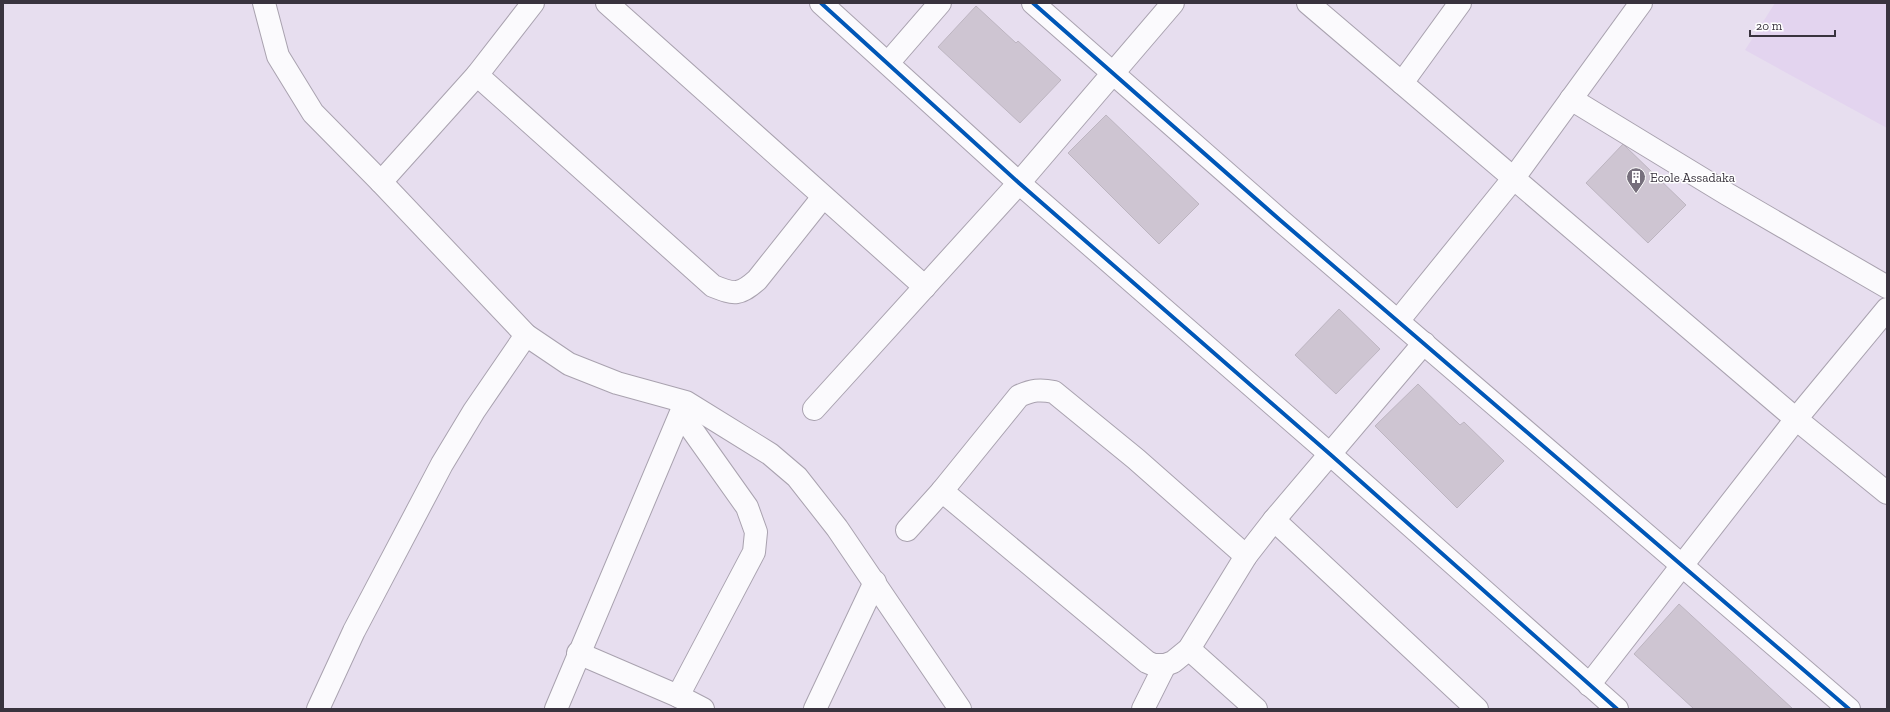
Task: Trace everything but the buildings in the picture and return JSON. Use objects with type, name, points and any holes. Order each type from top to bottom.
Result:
[{"type":"street","points":[[381,182],[477,74],[534,3]]},
{"type":"street","points":[[607,3],[925,287]]},
{"type":"street","points":[[821,3],[1019,183],[1331,455],[1617,709]]},
{"type":"street","points":[[888,63],[940,3]]},
{"type":"street","points":[[1033,3],[1424,344],[1849,709]]},
{"type":"street","points":[[814,409],[1019,183],[1173,3]]},
{"type":"street","points":[[1308,3],[1796,419],[1887,493]]},
{"type":"street","points":[[1402,83],[1460,3]]},
{"type":"street","points":[[1398,321],[1513,179],[1642,3]]},
{"type":"street","points":[[266,4],[278,56],[313,113],[381,182],[526,335],[569,364],[683,408],[770,454],[797,477],[837,528],[875,582],[960,709]]},
{"type":"street","points":[[477,74],[714,286],[730,293],[744,291],[757,280],[823,197]]},
{"type":"street","points":[[1571,99],[1727,194],[1887,287]]},
{"type":"street","points":[[1588,684],[1796,419],[1887,309]]},
{"type":"street","points":[[318,709],[354,631],[442,464],[474,411],[526,335]]},
{"type":"street","points":[[942,492],[1147,662],[1154,665],[1165,665],[1173,662],[1189,649],[1246,556],[1274,520],[1331,455],[1424,344]]},
{"type":"street","points":[[907,530],[942,492],[1019,396],[1029,391],[1040,389],[1054,392],[1136,459],[1246,556]]},
{"type":"street","points":[[556,709],[578,653],[683,408]]},
{"type":"street","points":[[678,696],[754,552],[756,542],[756,532],[747,507],[683,408]]},
{"type":"street","points":[[1274,520],[1473,708]]},
{"type":"street","points":[[815,709],[875,582]]},
{"type":"street","points":[[1189,649],[1256,709]]},
{"type":"street","points":[[578,653],[678,696],[703,709]]},
{"type":"street","points":[[1144,709],[1165,665]]},
{"type":"shaded area","points":[[1775,3],[1887,3],[1887,128],[1745,50]]},
{"type":"cycle path","points":[[821,3],[1019,183],[1331,455],[1617,709]]},
{"type":"cycle path","points":[[1033,3],[1280,220],[1849,709]]},
{"type":"place","name":"Ecole Assadaka","points":[[1636,194]]}]
